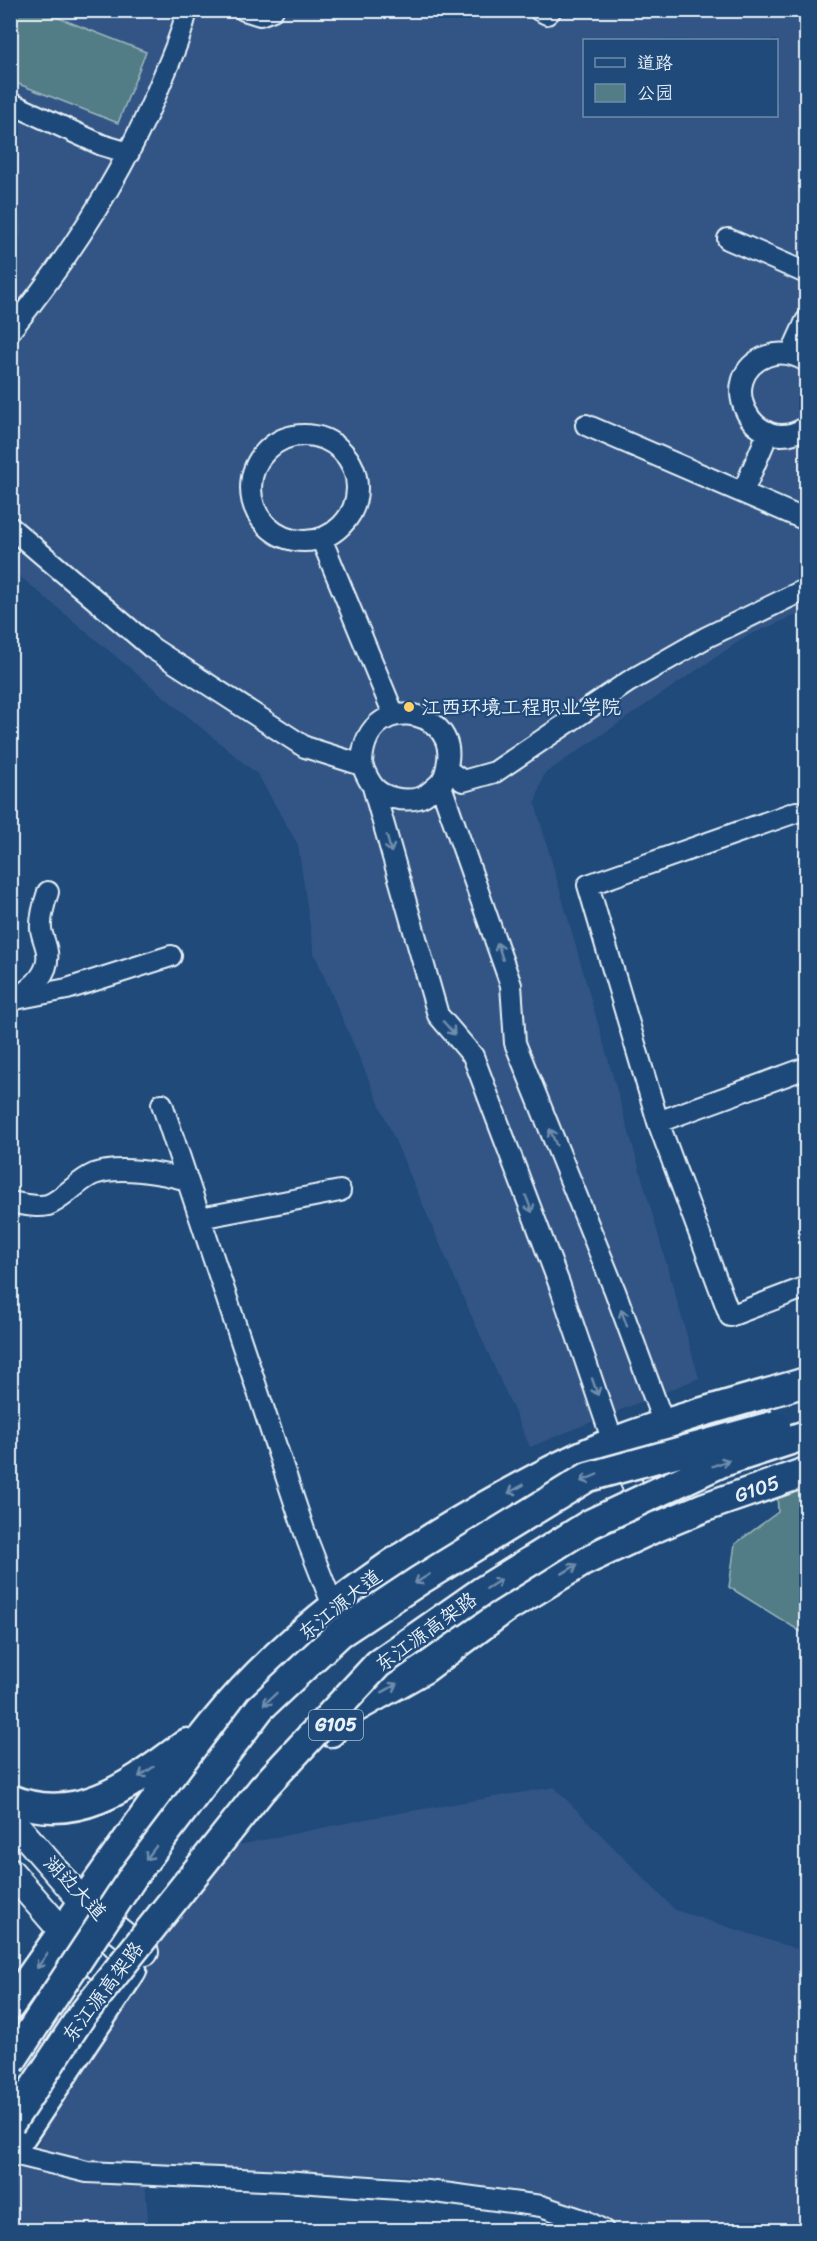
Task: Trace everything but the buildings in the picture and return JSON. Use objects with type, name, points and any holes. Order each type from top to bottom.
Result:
[{"type":"highway","name":"东江源大道","points":[[10,2006],[211,1726],[258,1674],[333,1606],[392,1564],[467,1516],[549,1471],[614,1442],[662,1424],[807,1382]]},
{"type":"highway","points":[[719,1408],[807,1392]]},
{"type":"highway","name":"东江源高架路","points":[[10,2063],[134,1875],[260,1708],[340,1633],[420,1580],[588,1477],[766,1429],[807,1415]]},
{"type":"highway","name":"东江源高架路","points":[[10,2124],[82,2015],[262,1789],[378,1664],[481,1592],[590,1524],[720,1463],[807,1435]]},
{"type":"highway","name":"G105","points":[[10,2153],[145,1952],[260,1813],[348,1712],[424,1669],[503,1610],[584,1561],[651,1529],[705,1507],[804,1472]]},
{"type":"highway","points":[[12,1802],[56,1807],[95,1801],[135,1780],[211,1726]]},
{"type":"main road","name":"湖边大道","points":[[12,1802],[83,1902],[145,1952]]},
{"type":"main road","name":"湖边大道","points":[[10,1871],[62,1931],[120,1988]]},
{"type":"street","points":[[10,331],[30,307],[92,216],[129,153],[151,108],[176,46],[187,10]]},
{"type":"street","points":[[243,10],[260,15],[273,10]]},
{"type":"street","points":[[539,10],[547,14],[550,10]]},
{"type":"street","points":[[10,103],[102,145],[129,153]]},
{"type":"street","points":[[728,239],[807,273]]},
{"type":"street","points":[[807,321],[799,358],[781,353],[755,363],[744,378],[741,397],[752,423],[768,433],[788,435],[807,427]]},
{"type":"street","points":[[586,425],[807,520]]},
{"type":"street","points":[[743,492],[768,433]]},
{"type":"street","points":[[305,436],[324,440],[340,450],[352,466],[356,485],[354,504],[338,528],[321,538],[292,540],[274,532],[260,519],[252,501],[251,482],[257,464],[269,448],[285,438],[305,436]]},
{"type":"street","points":[[10,527],[152,648],[305,747],[362,765]]},
{"type":"street","points":[[321,538],[394,715]]},
{"type":"street","points":[[443,777],[463,781],[495,772],[628,682],[707,637],[807,589]]},
{"type":"street","points":[[374,787],[395,800],[420,798],[443,777],[449,755],[445,740],[436,728],[424,718],[410,714],[394,715],[379,722],[368,734],[362,749],[362,765],[374,787],[417,948],[438,1015],[473,1056],[560,1286],[614,1442],[651,1529]]},
{"type":"street","points":[[443,777],[511,985],[515,1042],[615,1291],[662,1424],[705,1507]]},
{"type":"street","points":[[796,812],[588,885],[658,1122],[730,1316],[807,1287]]},
{"type":"street","points":[[12,1000],[37,984],[45,969],[48,953],[41,928],[41,915],[48,892]]},
{"type":"street","points":[[12,1000],[67,989],[171,956]]},
{"type":"street","points":[[658,1122],[807,1068]]},
{"type":"street","points":[[162,1104],[304,1530],[333,1606]]},
{"type":"street","points":[[10,1202],[35,1207],[50,1204],[96,1173],[149,1172],[187,1180]]},
{"type":"street","points":[[200,1218],[340,1191]]},
{"type":"street","points":[[10,1886],[62,1931]]},
{"type":"street","points":[[10,2153],[87,2172],[284,2181],[428,2191],[541,2206],[586,2221],[603,2230]]},
{"type":"shaded area","name":"江西环境工程职业学院","points":[[11,11],[806,11],[806,611],[747,636],[544,774],[535,803],[699,1378],[530,1447],[314,953],[298,845],[258,775],[11,569]]},
{"type":"shaded area","points":[[554,1787],[675,1910],[806,1952],[806,2230],[626,2230],[557,2198],[411,2176],[253,2169],[127,2167],[80,2160],[37,2148],[44,2129],[102,2031],[106,2001],[219,1849],[376,1817]]},
{"type":"shaded area","points":[[24,2163],[60,2176],[145,2182],[149,2230],[11,2230],[11,2183]]},
{"type":"green space","points":[[10,11],[41,11],[146,52],[118,123],[11,81]]},
{"type":"green space","points":[[11,183],[17,206],[19,229],[17,251],[11,274]]},
{"type":"green space","points":[[806,1463],[806,1635],[729,1587],[735,1544],[778,1512],[776,1472]]},
{"type":"place","name":"江西环境工程职业学院","points":[[409,707]]}]
